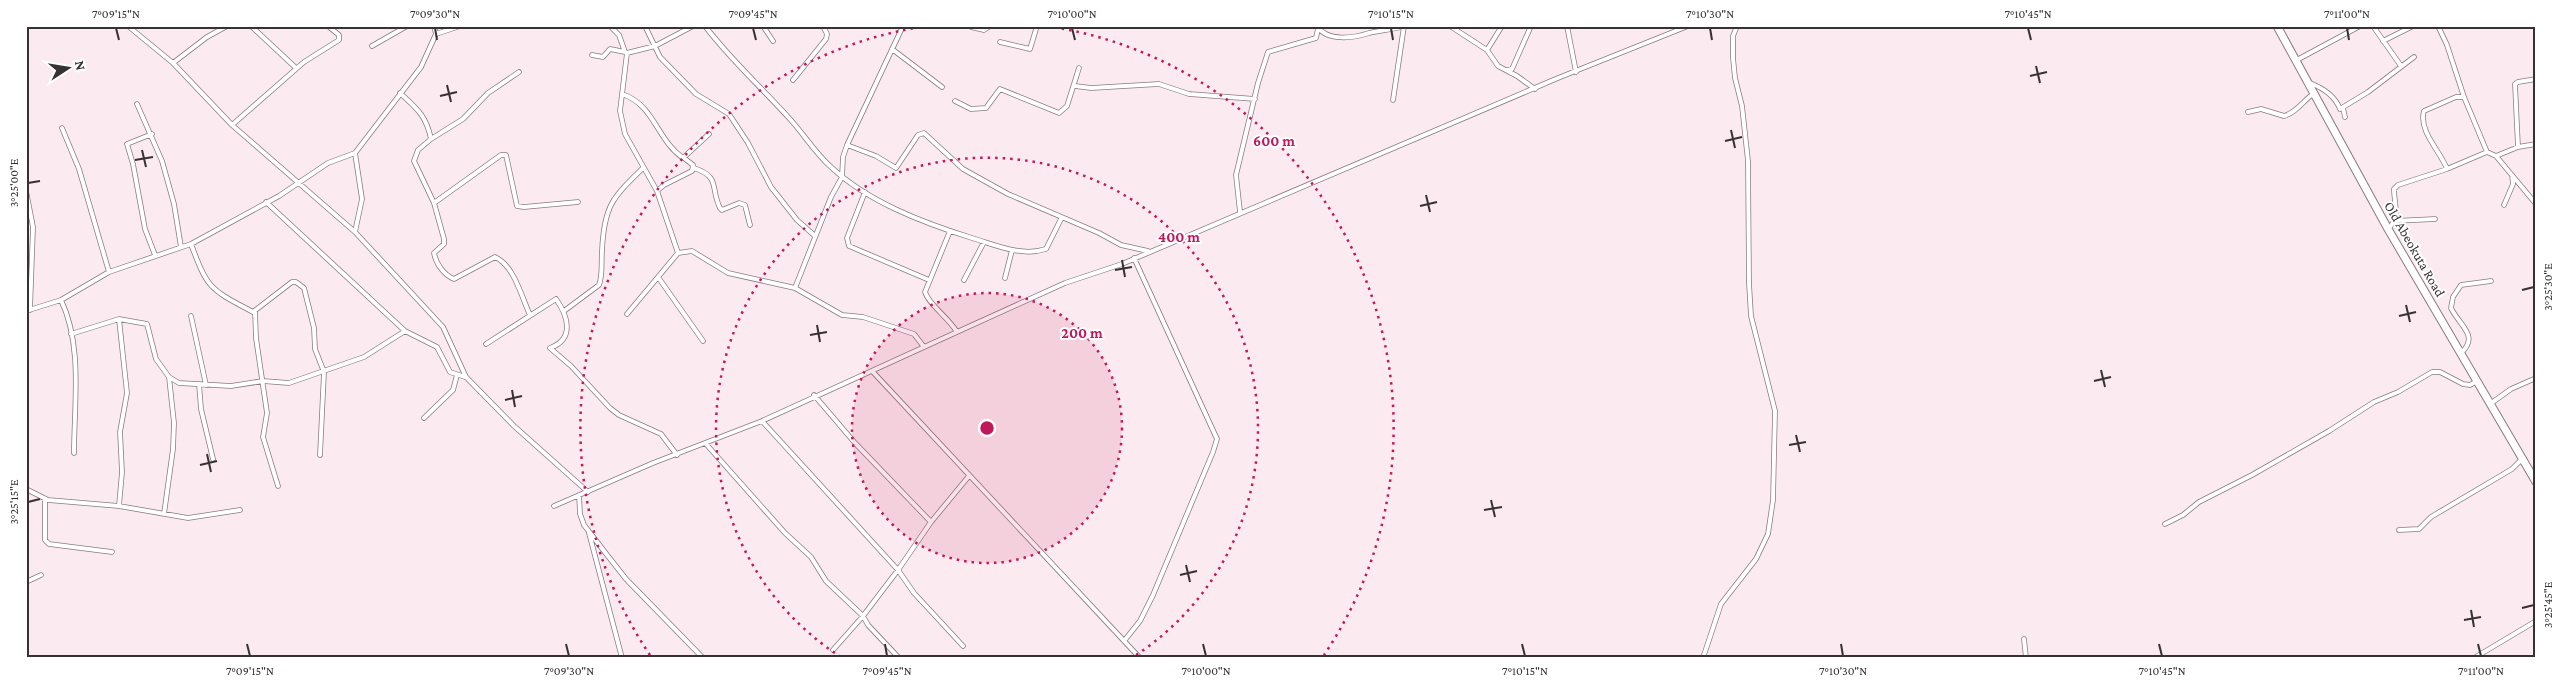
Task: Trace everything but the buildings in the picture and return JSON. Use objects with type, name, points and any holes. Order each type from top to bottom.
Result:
[{"type":"highway","name":"Old Abeokuta Road","points":[[2277,26],[2388,229],[2536,482]]},
{"type":"street","points":[[128,26],[174,63],[232,125],[355,232],[443,327],[466,377],[514,426],[588,492]]},
{"type":"street","points":[[174,63],[207,37],[227,26]]},
{"type":"street","points":[[251,26],[296,68]]},
{"type":"street","points":[[232,125],[296,68],[339,40],[339,35],[328,26]]},
{"type":"street","points":[[372,46],[407,26]]},
{"type":"street","points":[[26,191],[33,227],[28,310],[61,300],[109,272],[191,244],[299,183],[328,163],[355,153],[421,67],[436,34],[434,26]]},
{"type":"street","points":[[436,34],[460,26]]},
{"type":"street","points":[[610,26],[619,35],[626,53],[620,111],[624,134],[657,190],[678,253]]},
{"type":"street","points":[[646,26],[660,57],[696,94],[728,114],[748,143],[771,188],[797,220],[815,236]]},
{"type":"street","points":[[592,55],[603,58],[610,49],[626,53],[655,46],[693,26]]},
{"type":"street","points":[[705,26],[750,79],[789,118],[816,153],[842,177],[865,192],[950,231],[1024,252],[1046,249],[1061,219]]},
{"type":"street","points":[[763,26],[773,41]]},
{"type":"street","points":[[793,80],[826,38],[827,34],[823,26]]},
{"type":"street","points":[[795,288],[831,196],[842,177],[843,158],[847,145],[903,26]]},
{"type":"street","points":[[971,27],[984,30],[990,26]]},
{"type":"street","points":[[1000,42],[1030,49],[1037,26]]},
{"type":"street","points":[[1240,212],[1236,175],[1268,52],[1309,42],[1316,38],[1318,28],[1335,37],[1361,37],[1370,33],[1404,26],[1393,100]]},
{"type":"street","points":[[1450,26],[1487,50],[1498,66],[1535,89]]},
{"type":"street","points":[[1487,50],[1502,26]]},
{"type":"street","points":[[1507,70],[1512,69],[1531,26]]},
{"type":"street","points":[[1567,26],[1576,72]]},
{"type":"street","points":[[554,506],[653,463],[706,444],[814,395],[873,372],[1065,283],[1134,258],[1240,212],[1296,192],[1350,166],[1688,26]]},
{"type":"street","points":[[1703,658],[1721,604],[1756,559],[1768,534],[1773,500],[1775,411],[1751,316],[1748,161],[1742,106],[1734,78],[1733,58],[1733,36],[1737,26]]},
{"type":"street","points":[[2295,61],[2360,26]]},
{"type":"street","points":[[2373,26],[2401,66]]},
{"type":"street","points":[[2438,26],[2447,45],[2464,97],[2488,152],[2496,156],[2534,198],[2536,204]]},
{"type":"street","points":[[2383,41],[2411,27]]},
{"type":"street","points":[[892,48],[942,87]]},
{"type":"street","points":[[2342,108],[2414,57]]},
{"type":"street","points":[[955,100],[970,109],[986,108],[1000,89],[1059,113],[1067,106],[1075,86],[1079,68]]},
{"type":"street","points":[[519,72],[488,93],[463,119],[431,138],[418,150],[414,162],[434,204],[444,244],[434,252],[436,261],[448,277],[454,279],[495,257],[501,260],[510,272],[530,315]]},
{"type":"street","points":[[2518,147],[2515,84],[2536,79]]},
{"type":"street","points":[[2307,82],[2321,88],[2337,101],[2345,116]]},
{"type":"street","points":[[1075,86],[1091,88],[1159,84],[1189,94],[1255,100]]},
{"type":"street","points":[[400,93],[423,114],[431,138]]},
{"type":"street","points":[[622,94],[632,97],[648,111],[663,138],[694,168],[705,172],[714,181],[722,210],[739,203],[745,205],[750,225]]},
{"type":"street","points":[[2248,112],[2261,109],[2284,116],[2298,109],[2303,101],[2313,94]]},
{"type":"street","points":[[2447,169],[2444,160],[2429,137],[2423,116],[2424,111],[2456,97],[2464,97]]},
{"type":"street","points":[[137,104],[152,134],[174,204],[181,247]]},
{"type":"street","points":[[62,128],[79,169],[109,272]]},
{"type":"street","points":[[847,145],[876,156],[896,168],[918,135],[924,133],[962,168],[1008,194],[1061,219],[1099,233],[1121,245],[1149,251]]},
{"type":"street","points":[[152,134],[127,144],[133,164],[145,229],[155,255]]},
{"type":"street","points":[[684,158],[710,134]]},
{"type":"street","points":[[2496,156],[2518,147],[2536,144]]},
{"type":"street","points":[[2388,229],[2395,222],[2397,209],[2394,189],[2398,185],[2447,169],[2488,152]]},
{"type":"street","points":[[355,153],[362,199],[355,232]]},
{"type":"street","points":[[434,204],[501,155],[506,155],[516,206],[524,207],[578,202]]},
{"type":"street","points":[[564,311],[599,285],[604,222],[607,210],[619,191],[643,168]]},
{"type":"street","points":[[657,190],[685,176],[694,168]]},
{"type":"street","points":[[2504,205],[2513,184],[2512,175]]},
{"type":"street","points":[[865,192],[847,238],[849,246],[930,280]]},
{"type":"street","points":[[266,202],[405,331],[437,347],[447,370],[466,377]]},
{"type":"street","points":[[2395,222],[2436,219]]},
{"type":"street","points":[[950,231],[925,292],[927,300],[949,319],[957,332]]},
{"type":"street","points":[[964,280],[984,242]]},
{"type":"street","points":[[191,244],[203,276],[216,292],[255,312]]},
{"type":"street","points":[[1005,278],[1012,250]]},
{"type":"street","points":[[627,314],[678,253],[692,251],[728,273],[795,288],[842,315],[863,317],[914,334],[924,347]]},
{"type":"street","points":[[1124,641],[1140,621],[1153,595],[1214,452],[1217,439],[1134,258]]},
{"type":"street","points":[[658,277],[703,341]]},
{"type":"street","points":[[2461,353],[2469,346],[2470,338],[2451,308],[2453,297],[2461,285],[2491,281]]},
{"type":"street","points":[[255,312],[292,282],[301,284],[304,288],[314,328],[316,349],[324,372],[320,455]]},
{"type":"street","points":[[486,344],[518,326],[530,315],[556,298],[564,311],[569,329],[565,338],[550,348],[571,366],[610,408],[619,415],[661,434],[677,455]]},
{"type":"street","points":[[61,300],[71,334],[76,368],[74,453]]},
{"type":"street","points":[[255,312],[256,338],[267,413],[263,437],[278,486]]},
{"type":"street","points":[[191,316],[206,384]]},
{"type":"street","points":[[71,334],[119,319],[147,324],[156,359],[169,377],[179,383],[231,386],[263,381],[289,383],[324,372],[364,358],[405,331]]},
{"type":"street","points":[[118,506],[122,472],[120,432],[127,393],[119,319]]},
{"type":"street","points":[[873,372],[1140,658]]},
{"type":"street","points":[[2164,524],[2183,515],[2198,502],[2329,431],[2374,402],[2398,392],[2432,372],[2440,372],[2463,384],[2470,385],[2477,382]]},
{"type":"street","points":[[424,418],[454,390],[457,375]]},
{"type":"street","points":[[164,514],[174,435],[169,377]]},
{"type":"street","points":[[2490,404],[2511,389],[2536,378]]},
{"type":"street","points":[[199,384],[201,409],[213,459]]},
{"type":"street","points":[[814,395],[855,443],[931,522]]},
{"type":"street","points":[[762,420],[898,570],[914,593],[963,646]]},
{"type":"street","points":[[706,444],[785,533],[811,557],[826,581],[864,616],[868,625],[899,658]]},
{"type":"street","points":[[2399,530],[2419,529],[2431,517],[2512,469],[2522,459]]},
{"type":"street","points":[[833,650],[864,616],[931,522],[969,476]]},
{"type":"street","points":[[26,489],[45,499],[118,506],[188,518],[240,510]]},
{"type":"street","points":[[579,495],[580,514],[589,531],[626,579],[703,658]]},
{"type":"street","points":[[45,499],[45,540],[49,544],[112,552]]},
{"type":"street","points":[[589,531],[622,658]]},
{"type":"street","points":[[26,582],[41,575]]},
{"type":"street","points":[[2474,658],[2536,622]]},
{"type":"street","points":[[2024,639],[2026,658]]}]
